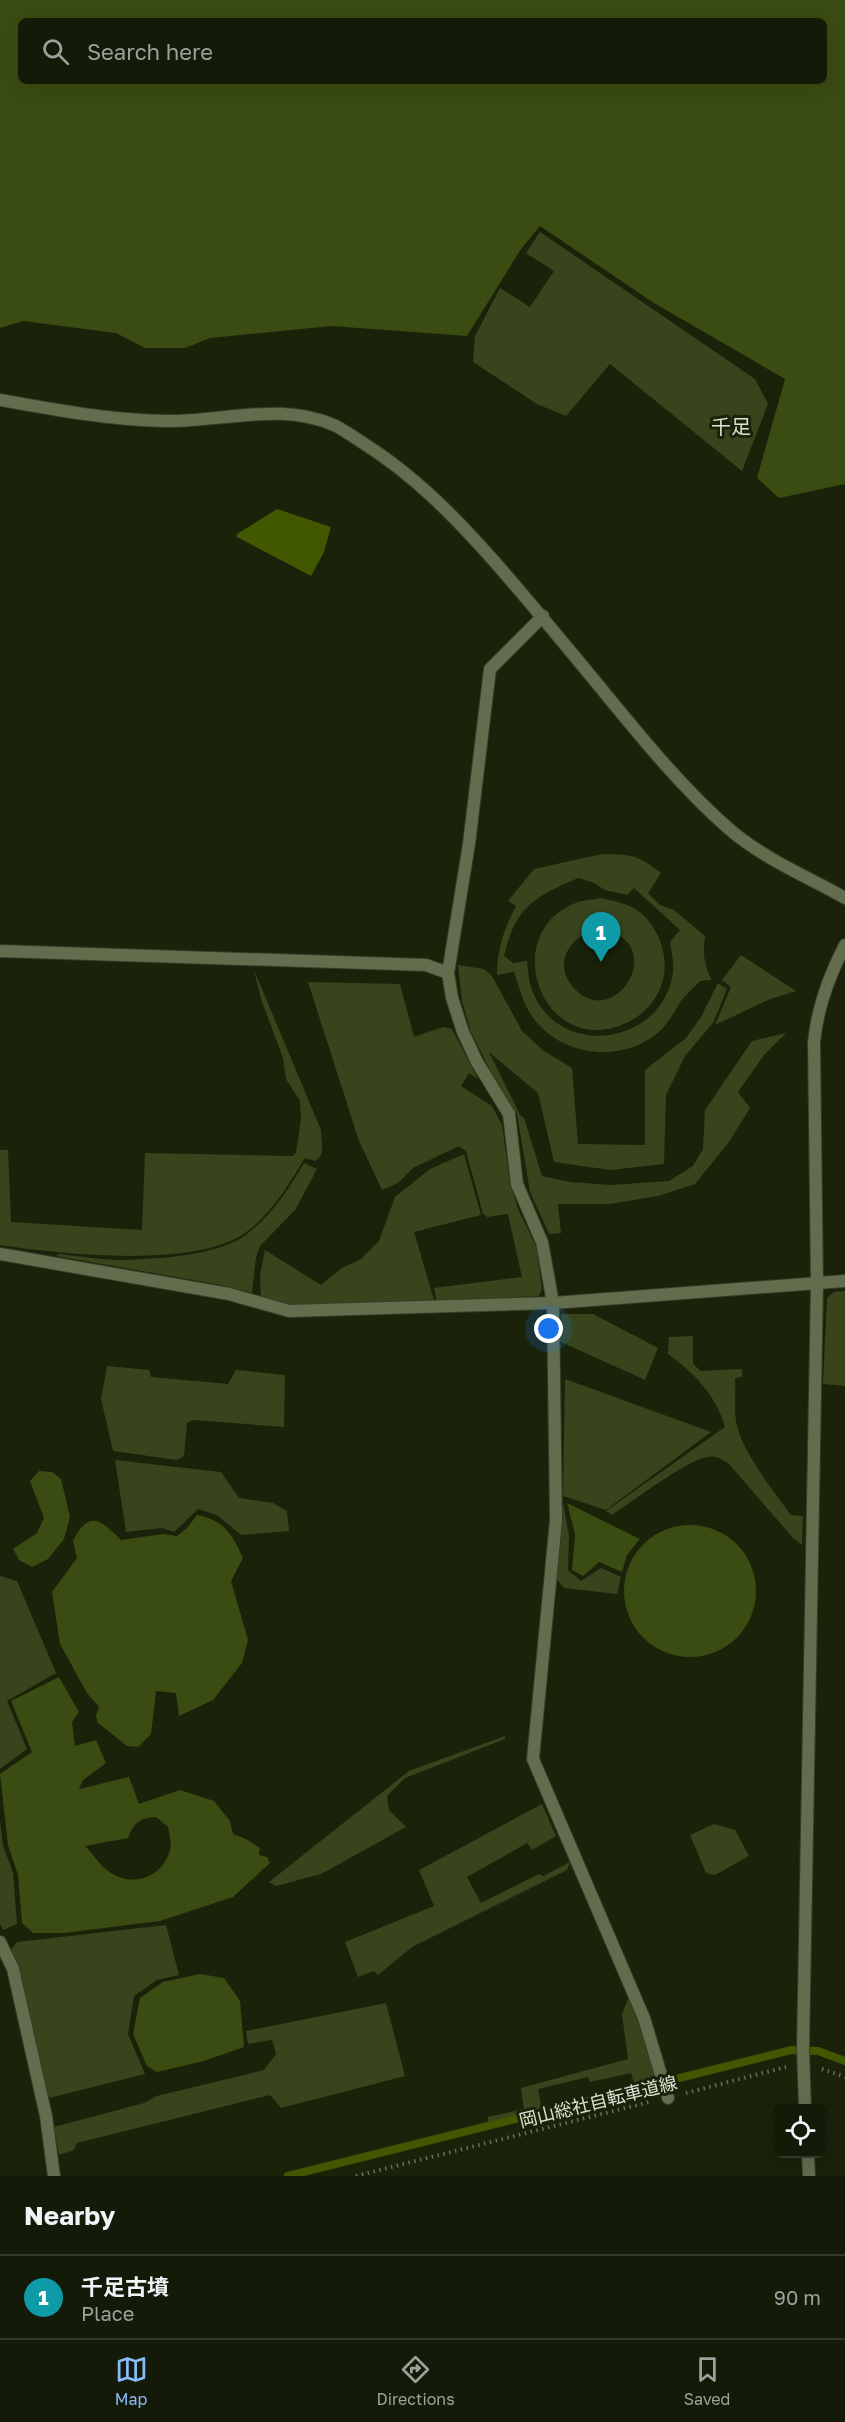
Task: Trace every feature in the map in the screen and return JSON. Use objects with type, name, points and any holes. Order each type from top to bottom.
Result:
[{"type":"street","points":[[0,400],[74,413],[164,421],[303,415],[336,426],[376,451],[432,495],[460,523],[543,616],[638,734],[728,828],[750,846],[845,898]]},
{"type":"street","points":[[543,616],[490,669],[469,844],[448,974],[452,998],[463,1032],[477,1062],[509,1114],[517,1184],[542,1242],[553,1303],[556,1520],[533,1759],[644,2018],[667,2095]]},
{"type":"street","points":[[805,2104],[803,2056],[817,1284],[814,1043],[816,1020],[825,987],[845,945]]},
{"type":"street","points":[[0,951],[426,965],[448,974]]},
{"type":"street","points":[[0,1254],[229,1294],[289,1311],[553,1303],[845,1281]]},
{"type":"street","points":[[0,1942],[13,1969],[46,2116],[54,2176]]},
{"type":"street","points":[[808,2158],[809,2176]]},
{"type":"path","points":[[803,2056],[845,2077]]},
{"type":"path","name":"岡山総社自転車道線","points":[[356,2176],[667,2095],[803,2056]]},
{"type":"shaded area","points":[[0,0],[845,0],[845,484],[779,498],[757,478],[785,379],[654,303],[540,226],[521,249],[467,336],[331,326],[210,338],[185,348],[145,348],[116,333],[23,321],[0,328]]},
{"type":"shaded area","points":[[540,232],[755,379],[768,404],[742,471],[610,364],[566,416],[537,404],[473,362],[475,336],[500,288],[530,307],[554,271],[526,253]]},
{"type":"shaded area","points":[[277,509],[331,527],[324,552],[311,576],[237,537],[237,534]]},
{"type":"shaded area","points":[[602,854],[628,855],[646,862],[661,873],[648,893],[660,905],[674,910],[705,936],[704,958],[712,980],[700,981],[683,998],[660,1031],[645,1042],[612,1052],[594,1052],[561,1042],[546,1032],[530,1014],[514,972],[497,975],[502,939],[516,906],[508,901],[534,869]],"holes":[[[578,878],[592,882],[605,890],[627,895],[634,888],[680,930],[670,942],[673,974],[664,999],[650,1016],[632,1028],[612,1034],[591,1035],[570,1030],[552,1019],[537,1001],[530,982],[527,961],[513,963],[504,956],[514,926],[521,915],[538,898]]]},
{"type":"shaded area","points":[[600,898],[622,903],[642,914],[657,933],[665,968],[659,991],[640,1015],[612,1028],[586,1029],[564,1020],[548,1004],[538,983],[535,959],[540,936],[554,916],[578,902]],"holes":[[[596,929],[619,936],[631,948],[634,964],[629,980],[619,992],[605,1000],[588,999],[572,986],[567,977],[564,968],[568,951],[579,937]]]},
{"type":"shaded area","points":[[741,955],[796,991],[770,999],[715,1025],[731,987],[722,980]]},
{"type":"shaded area","points":[[458,965],[484,969],[492,976],[522,1031],[544,1051],[572,1068],[578,1144],[645,1145],[645,1070],[686,1038],[701,1017],[718,983],[727,989],[713,1023],[685,1056],[666,1095],[664,1164],[610,1170],[554,1162],[538,1093],[489,1052],[520,1115],[524,1118],[542,1176],[570,1182],[611,1185],[669,1181],[693,1166],[703,1149],[705,1110],[752,1041],[786,1033],[764,1055],[738,1092],[750,1108],[729,1142],[695,1184],[658,1196],[609,1204],[558,1204],[561,1233],[549,1234],[530,1192],[517,1114],[500,1090],[471,1032],[462,1001]]},
{"type":"shaded area","points":[[254,970],[321,1130],[321,1155],[315,1161],[305,1158],[279,1198],[263,1217],[245,1233],[222,1244],[161,1255],[126,1256],[91,1255],[0,1245],[0,1150],[8,1150],[11,1222],[142,1230],[145,1153],[293,1156],[296,1153],[301,1118],[300,1101],[286,1079],[283,1058],[261,999]]},
{"type":"shaded area","points":[[308,982],[400,984],[414,1037],[443,1027],[452,1029],[478,1079],[469,1073],[461,1086],[492,1106],[502,1125],[510,1182],[518,1209],[536,1246],[542,1289],[539,1296],[437,1301],[434,1288],[522,1277],[508,1214],[487,1217],[483,1214],[466,1151],[459,1146],[413,1168],[398,1183],[382,1190],[359,1141]]},
{"type":"shaded area","points":[[464,1154],[481,1215],[414,1232],[434,1300],[326,1306],[261,1299],[260,1275],[265,1250],[321,1285],[342,1268],[361,1259],[379,1241],[395,1197],[430,1169]]},
{"type":"shaded area","points":[[304,1163],[317,1169],[295,1210],[260,1246],[256,1257],[252,1293],[221,1285],[57,1256],[57,1254],[122,1260],[187,1255],[220,1247],[247,1234],[264,1219],[286,1192]]},
{"type":"shaded area","points":[[845,1291],[845,1386],[823,1384],[827,1298],[834,1292]]},
{"type":"shaded area","points":[[561,1314],[593,1314],[658,1348],[645,1380],[559,1341]]},
{"type":"shaded area","points":[[693,1336],[693,1364],[701,1371],[742,1369],[742,1377],[735,1378],[735,1416],[739,1432],[759,1470],[791,1515],[803,1516],[802,1545],[794,1539],[728,1463],[715,1457],[697,1460],[685,1466],[612,1515],[606,1511],[725,1427],[716,1405],[703,1386],[668,1354],[669,1337]]},
{"type":"shaded area","points":[[107,1366],[149,1370],[151,1377],[228,1384],[236,1370],[285,1375],[284,1427],[193,1420],[187,1423],[184,1456],[177,1460],[113,1451],[101,1399]]},
{"type":"shaded area","points":[[565,1379],[711,1432],[606,1510],[563,1496]]},
{"type":"shaded area","points":[[115,1460],[221,1472],[239,1498],[273,1503],[287,1511],[289,1531],[241,1535],[217,1515],[198,1509],[174,1532],[162,1528],[126,1532]]},
{"type":"shaded area","points":[[39,1471],[52,1472],[61,1479],[70,1517],[64,1539],[48,1559],[32,1567],[19,1560],[13,1549],[37,1533],[44,1518],[30,1481]]},
{"type":"shaded area","points":[[563,1502],[569,1536],[568,1570],[581,1581],[601,1568],[621,1577],[617,1594],[564,1588],[556,1578]]},
{"type":"shaded area","points":[[567,1503],[640,1539],[627,1555],[622,1572],[599,1562],[583,1576],[572,1570],[575,1534]]},
{"type":"shaded area","points":[[197,1515],[221,1524],[231,1535],[243,1558],[231,1581],[248,1640],[242,1663],[213,1700],[179,1716],[176,1693],[156,1691],[151,1734],[138,1747],[127,1746],[97,1722],[96,1715],[99,1707],[87,1693],[60,1644],[52,1592],[77,1558],[73,1541],[84,1525],[90,1521],[101,1523],[121,1540],[163,1534],[177,1536]]},
{"type":"shaded area","points":[[690,1525],[715,1530],[737,1544],[751,1566],[756,1591],[751,1616],[737,1638],[715,1652],[690,1657],[665,1652],[643,1638],[629,1616],[624,1591],[629,1566],[643,1544],[665,1530]]},
{"type":"shaded area","points":[[0,1576],[17,1581],[56,1673],[7,1701],[27,1749],[0,1769]]},
{"type":"shaded area","points":[[59,1677],[79,1712],[72,1722],[75,1746],[96,1740],[106,1763],[83,1780],[79,1789],[129,1777],[139,1804],[180,1790],[214,1801],[230,1821],[233,1834],[260,1848],[259,1855],[267,1857],[270,1863],[233,1897],[160,1921],[64,1933],[33,1933],[22,1923],[18,1875],[8,1845],[0,1774],[32,1752],[11,1701]],"holes":[[[156,1817],[168,1827],[170,1850],[161,1867],[147,1877],[129,1879],[111,1873],[85,1846],[128,1838],[135,1825],[145,1819]]]},
{"type":"shaded area","points":[[505,1736],[505,1739],[405,1778],[387,1796],[389,1810],[406,1827],[321,1874],[276,1886],[269,1882],[409,1771]]},
{"type":"shaded area","points":[[542,1804],[556,1836],[532,1850],[527,1843],[467,1877],[481,1903],[539,1874],[543,1876],[570,1862],[567,1870],[412,1947],[378,1975],[374,1971],[358,1977],[345,1942],[434,1906],[419,1870]]},
{"type":"shaded area","points":[[0,1821],[3,1845],[13,1873],[17,1924],[3,1930],[0,1924]]},
{"type":"shaded area","points":[[714,1824],[735,1830],[749,1856],[715,1875],[706,1873],[690,1835]]},
{"type":"shaded area","points":[[166,1925],[179,1975],[157,1980],[134,1996],[128,2034],[145,2074],[49,2098],[11,1950],[17,1942]]},
{"type":"shaded area","points":[[200,1974],[224,1978],[240,2001],[244,2047],[204,2061],[157,2072],[147,2066],[133,2034],[140,1998],[163,1982]]},
{"type":"shaded area","points":[[630,1994],[656,2080],[635,2087],[631,2073],[590,2082],[588,2077],[538,2089],[542,2110],[488,2124],[488,2117],[524,2109],[521,2088],[628,2059],[622,2014]]},
{"type":"shaded area","points":[[386,2003],[405,2076],[281,2108],[270,2095],[77,2143],[74,2150],[59,2155],[54,2127],[144,2103],[157,2096],[264,2070],[276,2054],[272,2040],[248,2044],[246,2031]]},
{"type":"waterway","points":[[288,2176],[791,2050],[818,2051],[845,2061]]},
{"type":"place","name":"千足古墳","points":[[601,962]]},
{"type":"district","name":"千足","points":[[731,426]]}]
